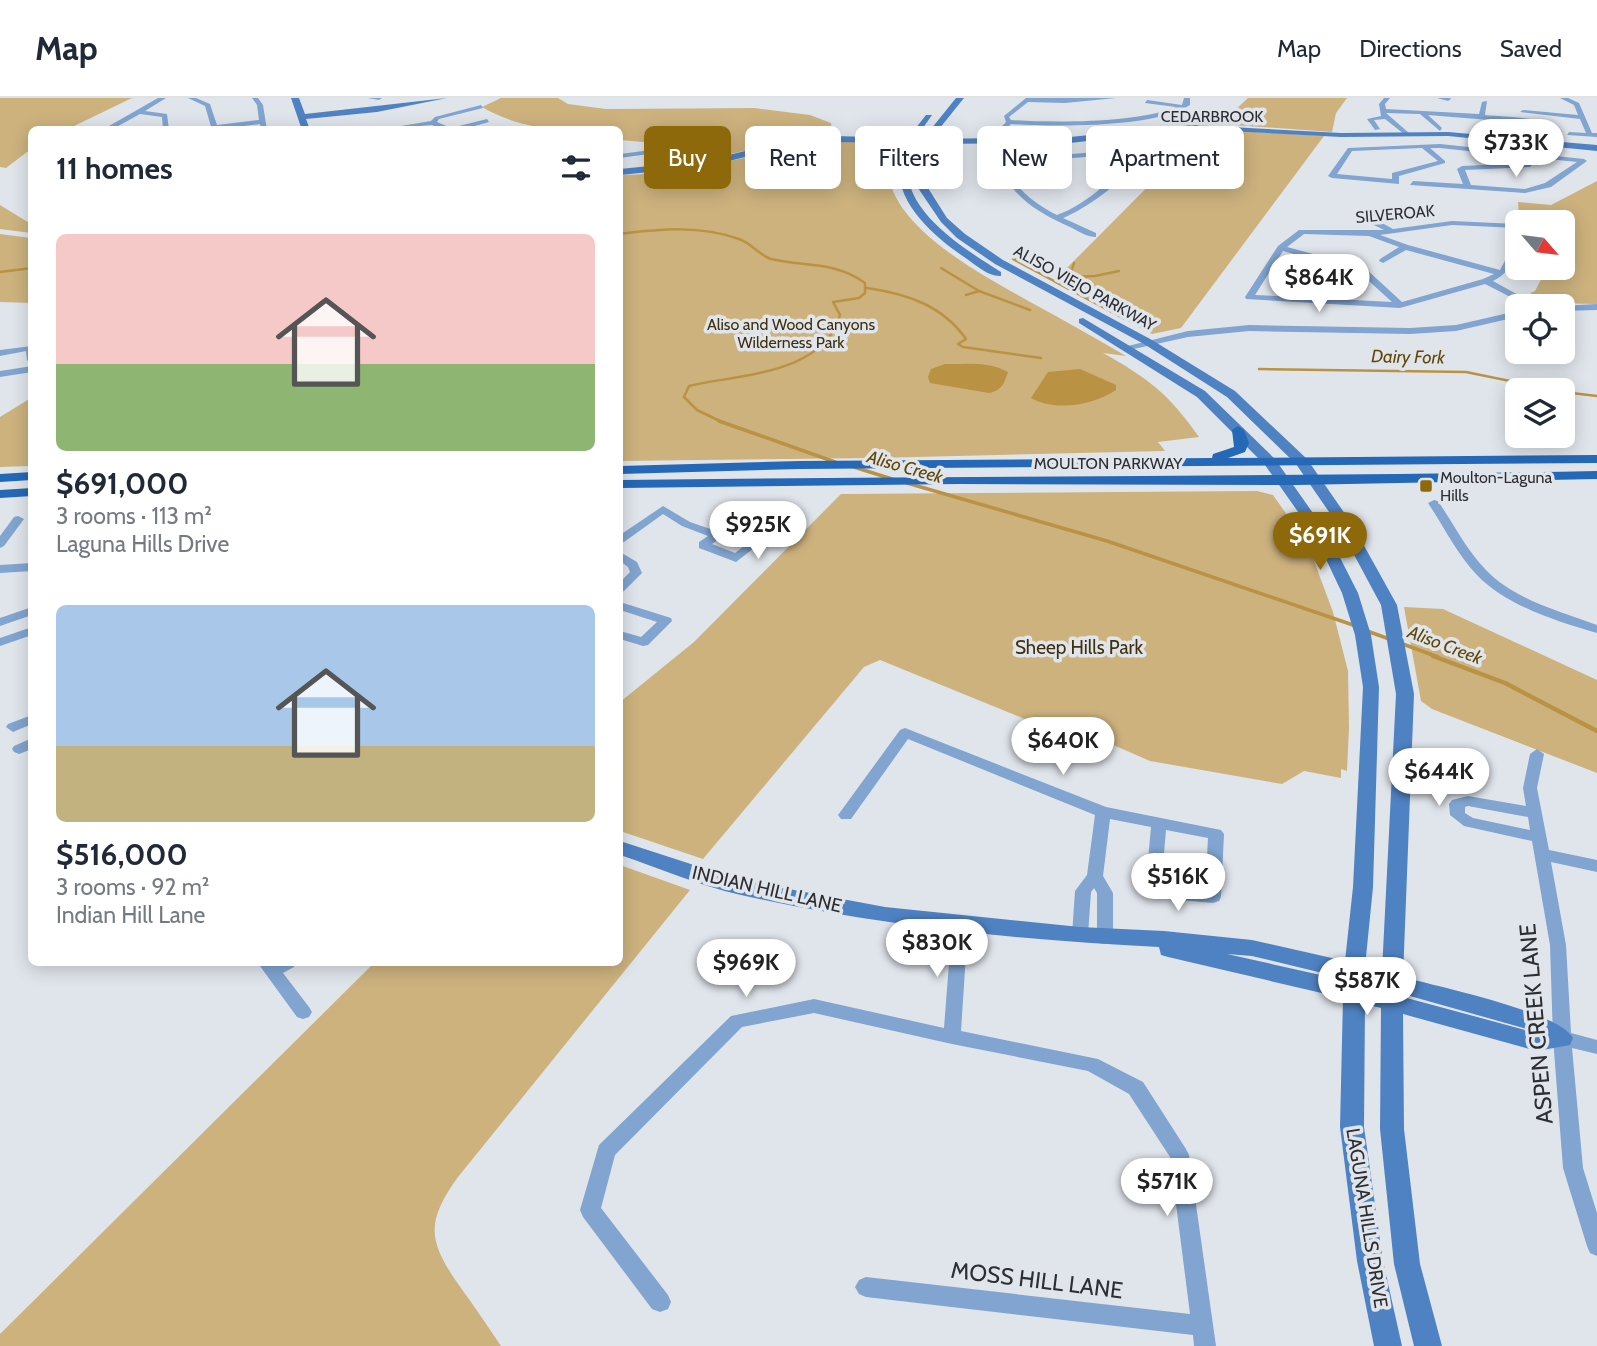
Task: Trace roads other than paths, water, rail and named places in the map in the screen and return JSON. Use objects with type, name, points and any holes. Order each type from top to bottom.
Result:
[{"type":"main road","points":[[295,98],[304,126]]},
{"type":"main road","points":[[300,117],[368,111],[443,98]]},
{"type":"main road","points":[[937,126],[960,98]]},
{"type":"main road","name":"ALISO VIEJO PARKWAY","points":[[922,126],[936,109]]},
{"type":"main road","name":"CEDARBROOK","points":[[1244,129],[1341,135],[1406,133],[1597,148]]},
{"type":"main road","name":"CEDARBROOK","points":[[623,172],[709,163],[809,141],[855,138]]},
{"type":"main road","name":"ALISO VIEJO PARKWAY","points":[[908,189],[918,210],[930,225],[966,255],[1019,286]]},
{"type":"main road","name":"ALISO VIEJO PARKWAY","points":[[924,189],[944,220],[961,236],[1047,290],[1148,342],[1231,394],[1302,462],[1312,480]]},
{"type":"main road","name":"ALISO VIEJO PARKWAY","points":[[1074,316],[1129,347],[1201,394],[1270,462],[1283,480]]},
{"type":"main road","points":[[1201,462],[1238,451],[1242,443],[1238,430]]},
{"type":"main road","name":"MOULTON PARKWAY","points":[[623,470],[800,465],[1597,459]]},
{"type":"main road","name":"MOULTON PARKWAY","points":[[623,484],[1312,480],[1597,475]]},
{"type":"main road","points":[[0,478],[28,476]]},
{"type":"main road","name":"LAGUNA HILLS DRIVE","points":[[1283,480],[1322,536],[1350,593],[1363,635],[1370,672],[1363,887],[1354,982],[1352,1127],[1370,1261],[1388,1346]]},
{"type":"main road","name":"LAGUNA HILLS DRIVE","points":[[1312,480],[1345,524],[1390,610],[1404,680],[1392,993],[1392,1129],[1407,1264],[1428,1346]]},
{"type":"main road","points":[[0,494],[28,492]]},
{"type":"main road","name":"INDIAN HILL LANE","points":[[623,849],[739,887],[810,902],[960,924],[1116,938],[1354,982],[1537,1042],[1562,1038]]},
{"type":"street","points":[[113,126],[163,98]]},
{"type":"street","points":[[191,98],[208,105],[214,126]]},
{"type":"street","points":[[263,126],[257,99],[271,98]]},
{"type":"street","points":[[371,98],[379,98]]},
{"type":"street","points":[[1009,122],[1006,117],[1028,99],[1065,101],[1113,98]]},
{"type":"street","points":[[1009,122],[1032,124],[1176,111],[1185,107],[1187,98]]},
{"type":"street","points":[[1387,98],[1382,104],[1384,114],[1406,133]]},
{"type":"street","points":[[1440,98],[1448,99]]},
{"type":"street","points":[[1563,98],[1577,102],[1581,117],[1591,133]]},
{"type":"street","points":[[1147,102],[1185,107]]},
{"type":"street","points":[[1482,116],[1485,102]]},
{"type":"street","points":[[433,126],[438,118],[481,107]]},
{"type":"street","points":[[139,112],[165,115],[166,126]]},
{"type":"street","points":[[1523,112],[1581,117]]},
{"type":"street","points":[[1422,113],[1440,129]]},
{"type":"street","points":[[1377,129],[1370,118],[1384,114],[1422,113],[1518,120],[1591,133]]},
{"type":"street","points":[[1131,117],[1143,126]]},
{"type":"street","points":[[1515,136],[1518,120]]},
{"type":"street","points":[[466,126],[487,121]]},
{"type":"street","points":[[1005,126],[1009,122]]},
{"type":"street","points":[[1551,127],[1557,133],[1561,146]]},
{"type":"street","points":[[1569,134],[1591,133]]},
{"type":"street","points":[[1490,149],[1494,138]]},
{"type":"street","points":[[1413,183],[1525,191],[1548,185],[1584,161],[1536,157],[1490,149],[1423,146],[1352,148],[1332,176],[1396,181],[1395,175],[1443,162],[1423,146]]},
{"type":"street","points":[[623,156],[644,153]]},
{"type":"street","points":[[1086,154],[1001,162],[1012,186],[1057,218],[1093,235]]},
{"type":"street","points":[[1467,185],[1461,169],[1464,167],[1530,165],[1536,157]]},
{"type":"street","points":[[1057,218],[1077,212],[1103,189]]},
{"type":"street","points":[[1361,215],[1393,231]]},
{"type":"street","name":"SILVEROAK","points":[[1281,248],[1307,232],[1370,234],[1452,222],[1505,225]]},
{"type":"street","points":[[1370,234],[1405,247],[1502,273]]},
{"type":"street","points":[[1383,261],[1405,247]]},
{"type":"street","points":[[1401,305],[1362,270],[1281,248],[1249,297],[1401,305],[1486,281],[1502,273],[1505,268]]},
{"type":"street","points":[[1486,281],[1511,294]]},
{"type":"street","points":[[1575,308],[1597,307]]},
{"type":"street","points":[[1129,347],[1188,334],[1249,328],[1410,331],[1444,328],[1505,316]]},
{"type":"street","points":[[0,353],[28,348]]},
{"type":"street","points":[[0,374],[28,370]]},
{"type":"street","points":[[1434,503],[1479,571],[1494,584],[1510,594],[1597,629]]},
{"type":"street","points":[[623,538],[663,509],[686,524],[716,535]]},
{"type":"street","points":[[0,544],[10,524]]},
{"type":"street","points":[[623,558],[632,565],[636,573],[623,585]]},
{"type":"street","points":[[0,569],[28,567]]},
{"type":"street","points":[[623,607],[666,621],[643,642],[623,636]]},
{"type":"street","points":[[0,622],[28,612]]},
{"type":"street","points":[[0,642],[28,632]]},
{"type":"street","points":[[13,727],[28,721]]},
{"type":"street","points":[[846,815],[905,733],[1103,812],[1159,822],[1216,834],[1213,897],[1153,893],[1159,822]]},
{"type":"street","name":"ASPEN CREEK LANE","points":[[1537,754],[1530,788],[1558,945],[1562,1038],[1573,1168],[1597,1246]]},
{"type":"street","points":[[1534,813],[1468,801],[1457,804],[1458,815],[1469,822],[1597,866]]},
{"type":"street","points":[[1080,935],[1083,891],[1095,876],[1103,812]]},
{"type":"street","points":[[1095,876],[1105,893],[1116,938]]},
{"type":"street","points":[[952,1037],[960,924]]},
{"type":"street","points":[[268,967],[303,1012]]},
{"type":"street","points":[[660,1302],[590,1210],[606,1151],[737,1021],[814,1006],[952,1037],[1092,1064],[1136,1088],[1179,1155],[1204,1336]]},
{"type":"street","name":"INDIAN HILL LANE","points":[[1562,1038],[1597,1047]]},
{"type":"street","name":"MOSS HILL LANE","points":[[866,1287],[1204,1336]]},
{"type":"waterway","name":"Aliso Creek","points":[[623,234],[665,230],[710,232],[743,241],[771,259],[831,268],[865,283],[865,293],[859,298],[833,302],[840,315],[831,335],[816,350],[798,361],[754,374],[689,386],[684,397],[697,410],[722,422]]},
{"type":"waterway","points":[[1029,254],[1013,259],[1123,318],[1150,326]]},
{"type":"waterway","points":[[1070,277],[1074,263]]},
{"type":"waterway","name":"Aliso Creek","points":[[0,272],[28,268]]},
{"type":"waterway","points":[[941,268],[979,291]]},
{"type":"waterway","points":[[1070,277],[1119,271]]},
{"type":"waterway","points":[[1058,282],[1070,277]]},
{"type":"waterway","name":"Dairy Fork","points":[[867,288],[910,298],[935,310],[966,339],[958,344],[963,347],[1041,358]]},
{"type":"waterway","points":[[966,295],[979,291]]},
{"type":"waterway","points":[[979,291],[1030,310]]},
{"type":"waterway","name":"Dairy Fork","points":[[1259,369],[1466,372],[1505,380]]},
{"type":"waterway","name":"Dairy Fork","points":[[1575,393],[1597,396]]},
{"type":"waterway","name":"Aliso Creek","points":[[722,422],[835,462]]},
{"type":"waterway","name":"Aliso Creek","points":[[854,467],[892,479]]},
{"type":"waterway","name":"Aliso Creek","points":[[907,483],[1107,541],[1356,626]]},
{"type":"waterway","name":"Aliso Creek","points":[[1367,631],[1392,640]]},
{"type":"waterway","name":"Aliso Creek","points":[[1400,643],[1438,657]]},
{"type":"waterway","name":"Aliso Creek","points":[[1433,656],[1505,683],[1597,731]]},
{"type":"place","name":"Moulton-Laguna Hills","points":[[1426,486]]},
{"type":"park label","name":"Aliso and Wood Canyons Wilderness Park","points":[[791,333]]},
{"type":"park label","name":"Sheep Hills Park","points":[[1079,647]]}]
